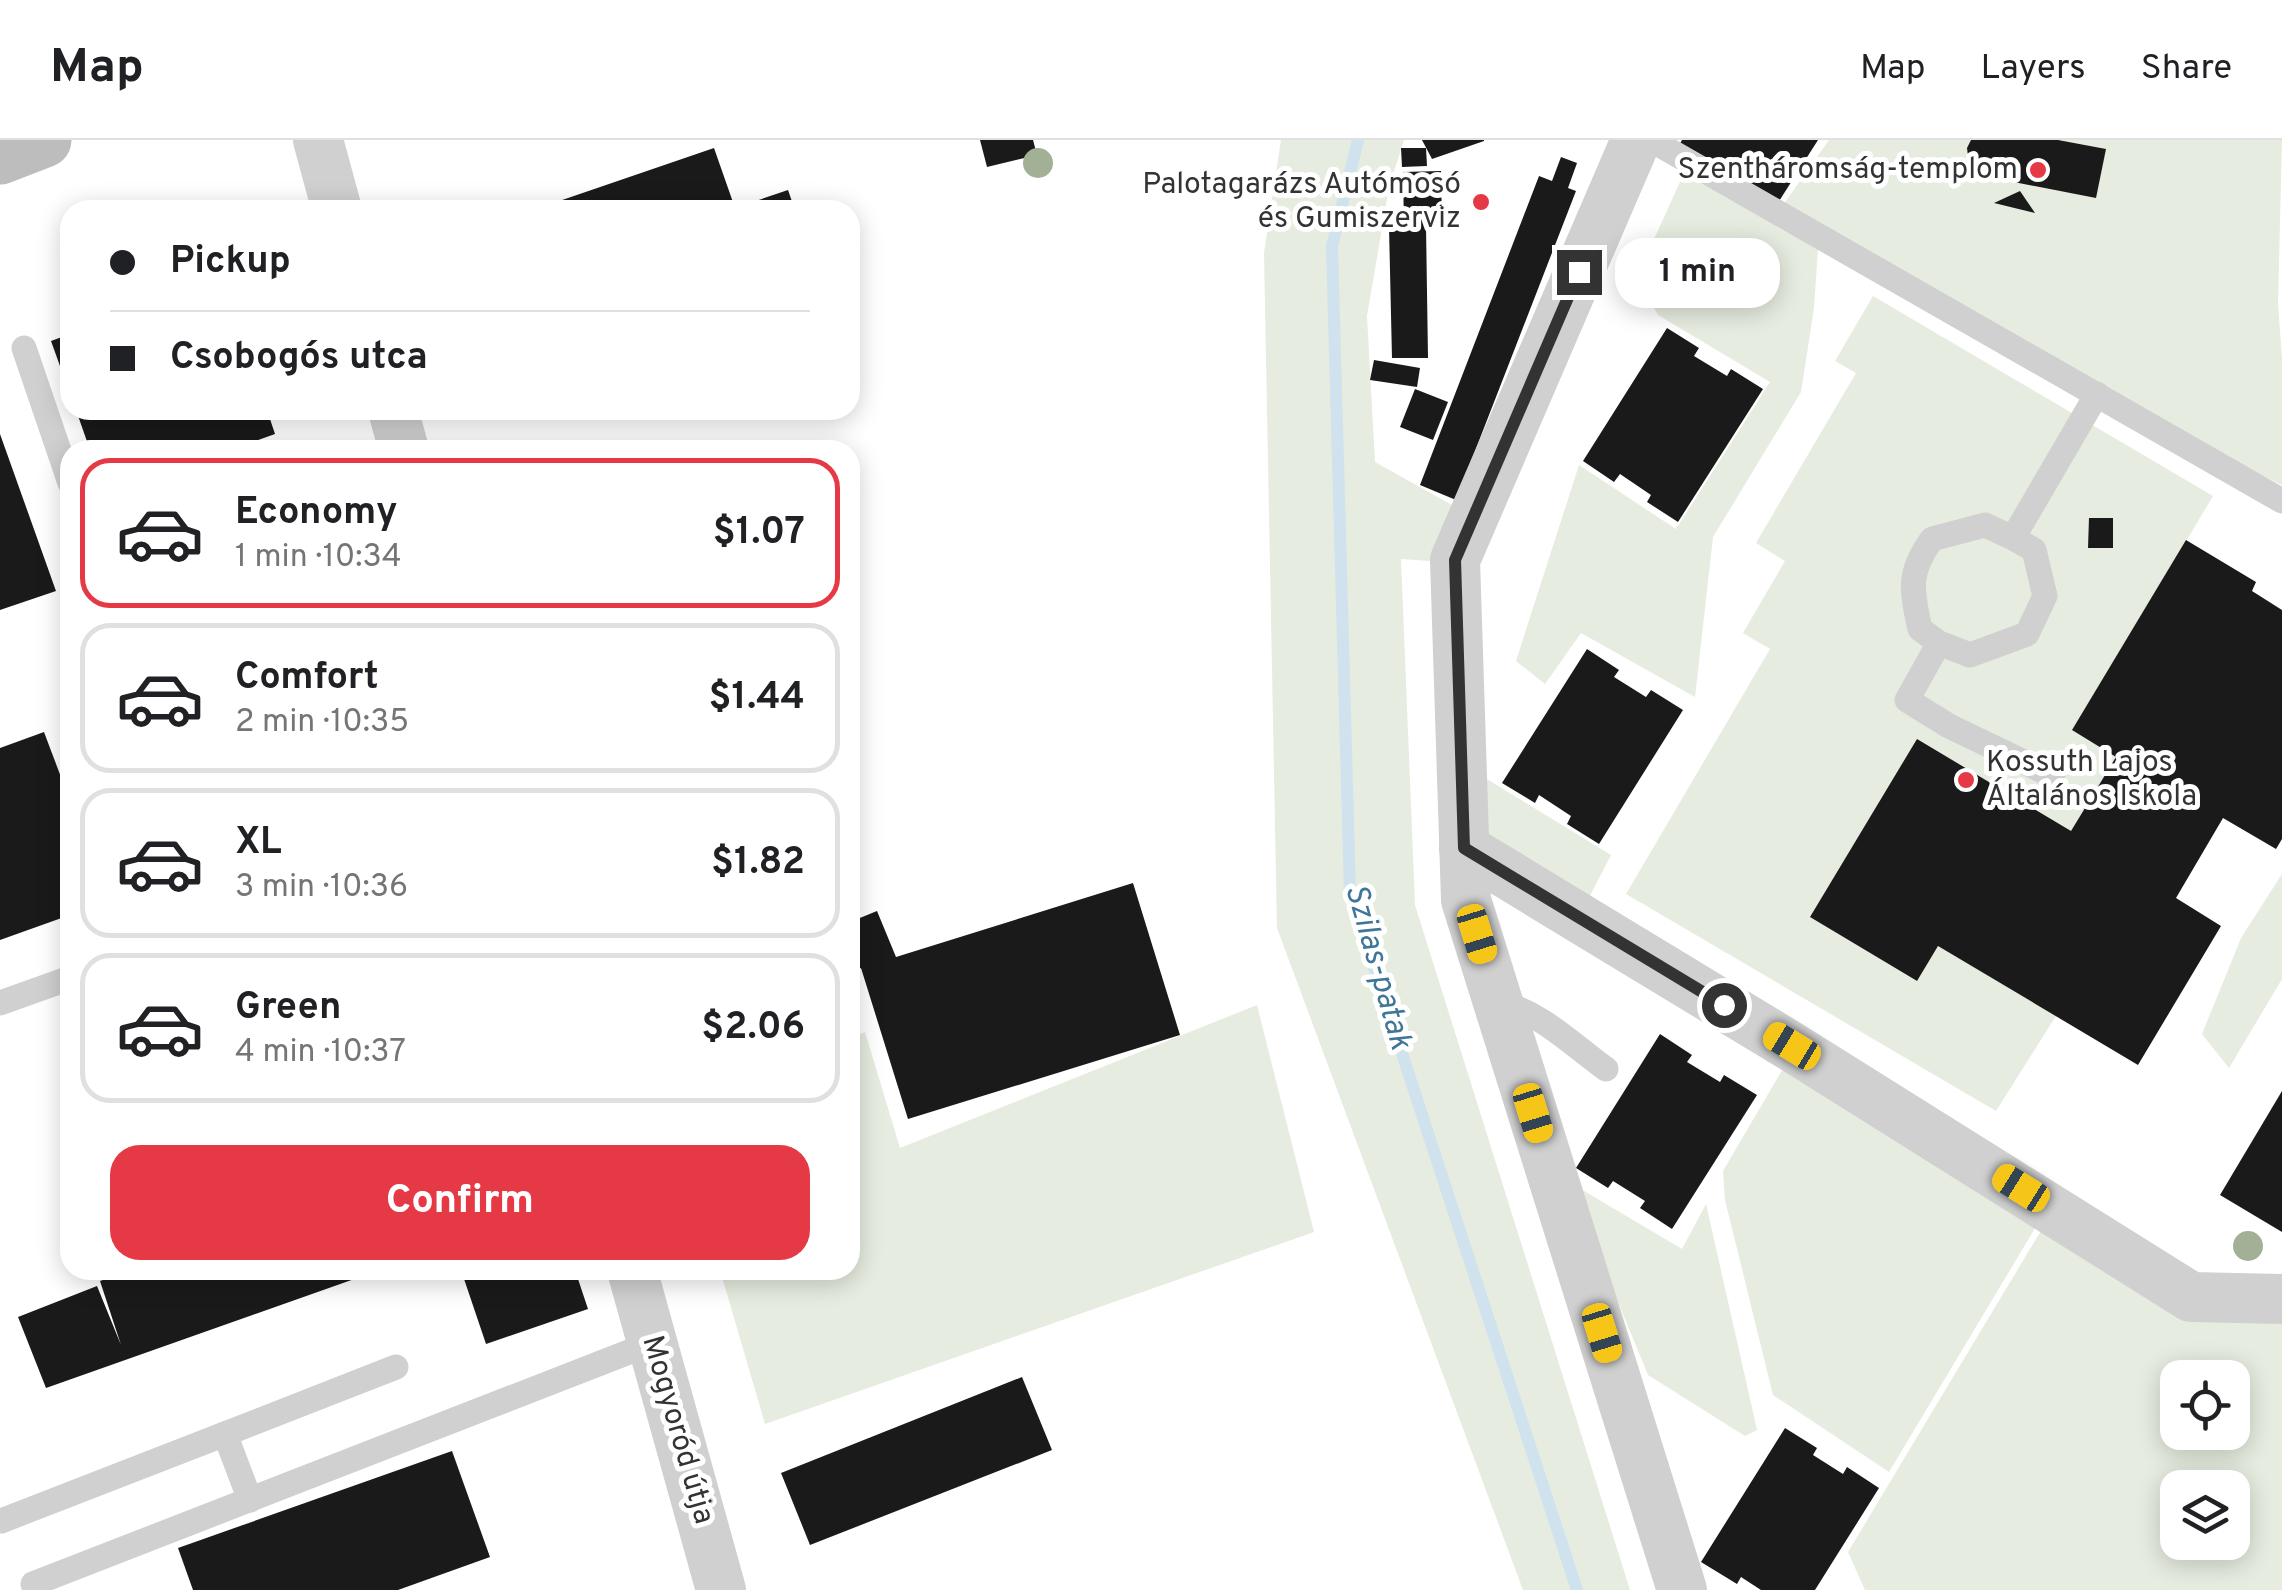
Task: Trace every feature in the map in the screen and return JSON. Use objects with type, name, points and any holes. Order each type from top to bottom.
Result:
[{"type":"main road","points":[[0,156],[44,140]]},
{"type":"street","points":[[318,140],[334,200]]},
{"type":"street","points":[[1636,140],[1455,560],[1464,848],[1466,900],[1682,1590]]},
{"type":"street","points":[[1464,848],[1792,1046],[2191,1297],[2282,1299]]},
{"type":"street","name":"Mogyoród útja","points":[[635,1280],[721,1590]]},
{"type":"lane","points":[[1652,140],[2282,500]]},
{"type":"lane","points":[[24,348],[60,454]]},
{"type":"lane","points":[[2013,538],[2098,394]]},
{"type":"lane","points":[[1984,526],[2013,538],[2034,550],[2045,596],[2027,634],[1970,655],[1939,643],[1920,629],[1914,603],[1914,565],[1932,538],[1984,526]]},
{"type":"lane","points":[[1939,643],[1907,700],[1949,726],[2053,776]]},
{"type":"lane","points":[[0,1003],[60,982]]},
{"type":"lane","points":[[1498,1003],[1512,1006],[1548,1026],[1606,1068]]},
{"type":"lane","points":[[33,1584],[652,1342]]},
{"type":"lane","points":[[1,1521],[396,1368]]},
{"type":"lane","points":[[225,1434],[250,1500]]},
{"type":"shaded area","points":[[1281,140],[1404,140],[1389,187],[1367,316],[1375,462],[1468,514],[1445,562],[1401,559],[1415,905],[1630,1590],[1523,1590],[1277,928],[1264,253]]},
{"type":"shaded area","points":[[1829,140],[2282,140],[2278,304],[2282,485],[1781,208]]},
{"type":"shaded area","points":[[1689,162],[1819,235],[1814,308],[1801,392],[1713,537],[1695,697],[1581,633],[1545,684],[1516,661],[1579,465],[1676,529],[1770,382],[1658,315],[1653,306],[1631,290]]},
{"type":"shaded area","points":[[1873,296],[2213,496],[2073,730],[2116,757],[2071,831],[1810,917],[1916,981],[1938,946],[2056,1016],[1996,1111],[1626,894],[1770,649],[1743,633],[1785,561],[1756,543],[1856,373],[1835,361]]},
{"type":"shaded area","points":[[1472,770],[1611,855],[1579,917],[1470,851]]},
{"type":"shaded area","points":[[2282,874],[2282,979],[2229,1068],[2202,1034],[2241,938]]},
{"type":"shaded area","points":[[1257,1005],[1314,1232],[765,1424],[723,1280],[860,1280],[860,1034],[865,1032],[900,1148]]},
{"type":"shaded area","points":[[1791,1055],[2046,1210],[1889,1472],[1773,1395],[1725,1200],[1723,1171]]},
{"type":"shaded area","points":[[1569,1182],[1682,1249],[1706,1204],[1757,1430],[1745,1436],[1648,1375]]},
{"type":"shaded area","points":[[2054,1209],[2134,1259],[2282,1299],[2282,1590],[1865,1590],[1848,1552]]},
{"type":"building","points":[[980,140],[1033,140],[1037,155],[987,167]]},
{"type":"building","points":[[1422,140],[1484,140],[1484,141],[1432,159]]},
{"type":"building","points":[[1682,140],[1818,140],[1776,206],[1744,186],[1748,179],[1716,158],[1711,166],[1679,145]]},
{"type":"building","name":"Szentháromság-templom","points":[[1971,140],[2058,140],[2106,149],[2096,198],[1978,175],[1969,164],[1967,148]]},
{"type":"building","points":[[714,148],[732,200],[562,200]]},
{"type":"building","points":[[1401,148],[1426,148],[1427,166],[1402,167]]},
{"type":"building","points":[[1561,157],[1577,163],[1568,188],[1576,191],[1456,500],[1420,485],[1539,176],[1552,181]]},
{"type":"building","points":[[1441,171],[1442,226],[1426,226],[1428,358],[1392,358],[1389,227],[1404,227],[1403,172]]},
{"type":"building","points":[[788,190],[792,200],[759,200]]},
{"type":"building","points":[[2020,191],[2035,213],[1994,203]]},
{"type":"building","points":[[1667,328],[1699,348],[1694,356],[1727,376],[1731,369],[1763,389],[1678,522],[1647,502],[1651,495],[1620,474],[1614,482],[1583,461]]},
{"type":"building","points":[[60,338],[60,366],[51,341]]},
{"type":"building","points":[[1374,360],[1420,368],[1417,387],[1370,380]]},
{"type":"building","points":[[1415,389],[1448,402],[1433,440],[1400,427]]},
{"type":"building","points":[[80,420],[270,420],[275,434],[258,440],[86,440]]},
{"type":"building","points":[[0,434],[56,591],[0,610]]},
{"type":"building","points":[[2089,518],[2113,518],[2113,548],[2088,548]]},
{"type":"building","points":[[2186,540],[2256,582],[2252,591],[2282,610],[2282,839],[2276,849],[2223,818],[2176,898],[2221,926],[2138,1065],[1938,946],[1917,981],[1810,917],[1917,739],[2071,831],[2116,757],[2072,730]]},
{"type":"building","points":[[1587,649],[1619,670],[1614,677],[1646,697],[1651,690],[1683,710],[1599,844],[1567,824],[1571,816],[1539,795],[1535,803],[1502,783]]},
{"type":"building","points":[[44,732],[60,774],[60,919],[0,940],[0,748]]},
{"type":"building","points":[[1133,883],[1180,1035],[908,1119],[860,968],[860,918],[877,911],[896,957]]},
{"type":"building","points":[[1660,1034],[1692,1055],[1687,1062],[1720,1082],[1724,1075],[1757,1095],[1672,1229],[1640,1208],[1645,1201],[1613,1181],[1608,1188],[1576,1168]]},
{"type":"building","points":[[2282,1091],[2282,1232],[2220,1195]]},
{"type":"building","points":[[352,1280],[46,1388],[18,1317],[97,1286],[121,1345],[100,1281]]},
{"type":"building","points":[[464,1280],[578,1280],[588,1309],[486,1344]]},
{"type":"building","points":[[1022,1377],[1052,1450],[810,1545],[781,1473]]},
{"type":"building","points":[[1785,1428],[1817,1448],[1813,1455],[1843,1474],[1847,1467],[1879,1488],[1815,1590],[1761,1590],[1741,1577],[1737,1584],[1701,1562]]},
{"type":"building","points":[[452,1451],[490,1557],[398,1590],[193,1590],[178,1548]]},
{"type":"waterway","name":"Szilas-patak","points":[[1358,140],[1332,246],[1350,894],[1577,1590]]},
{"type":"place","name":"Szentháromság-templom","points":[[2038,170]]},
{"type":"place","name":"Palotagarázs Autómosó és Gumiszerviz","points":[[1481,202]]},
{"type":"place","name":"Kossuth Lajos Általános Iskola","points":[[1966,780]]},
{"type":"route","points":[[1579,272],[1455,560],[1464,848],[1724,1005]]}]
